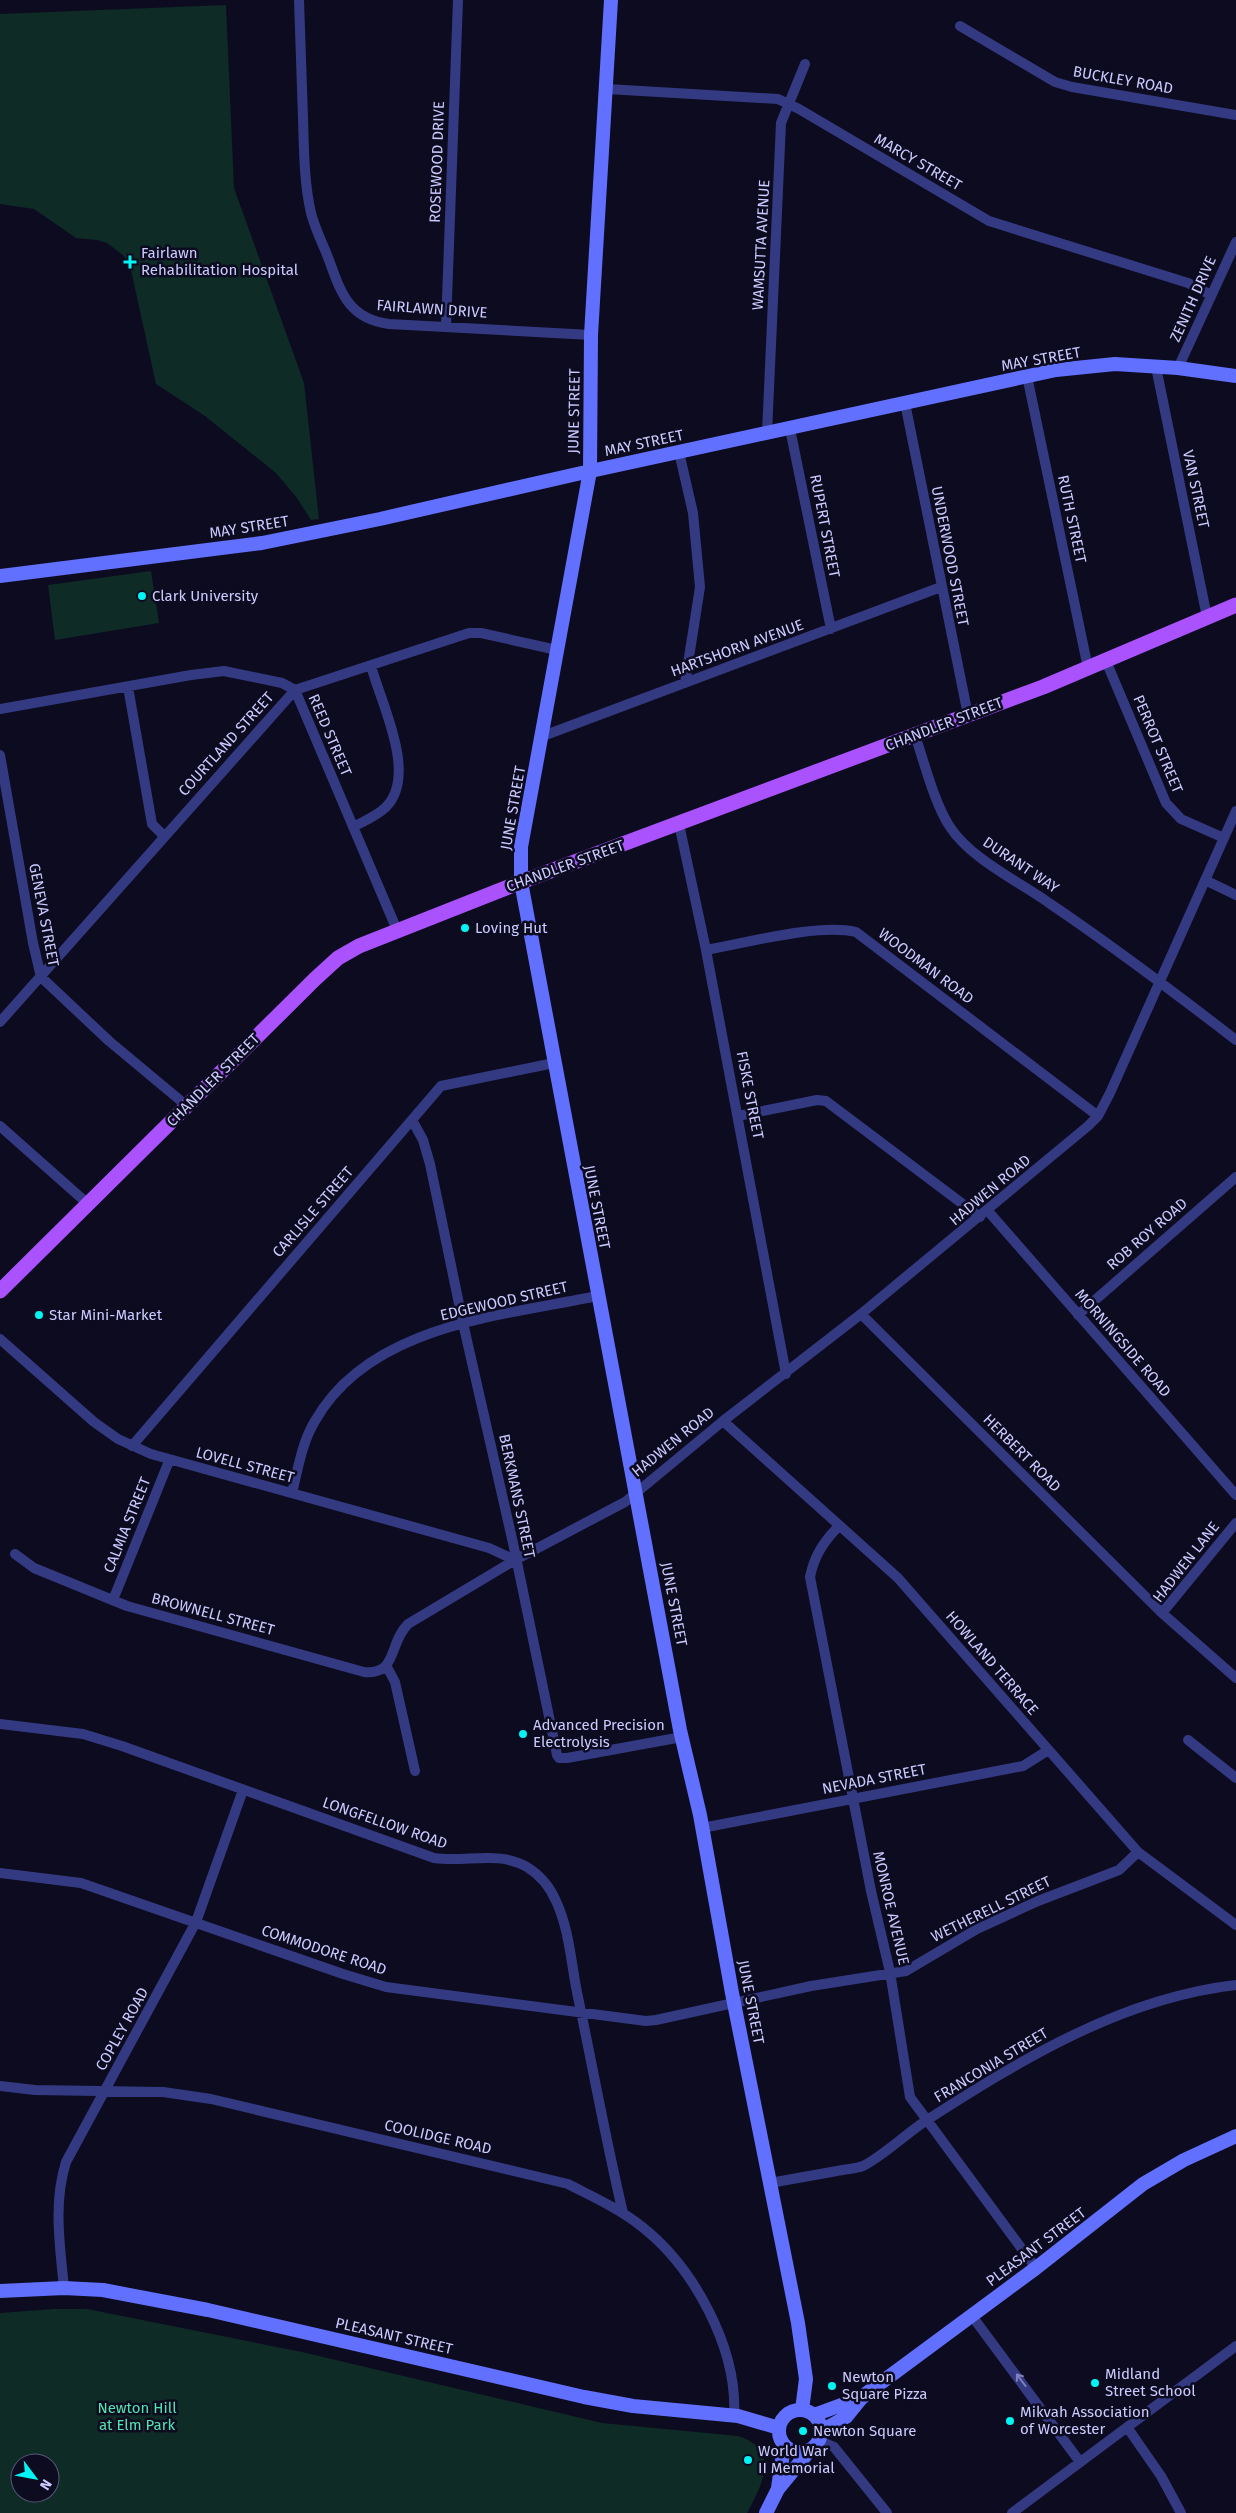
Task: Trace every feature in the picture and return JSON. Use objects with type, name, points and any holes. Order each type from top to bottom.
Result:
[{"type":"main road","name":"CHANDLER STREET","points":[[0,1291],[338,958],[359,946],[521,882],[968,715],[1088,668],[1236,605]]},
{"type":"street","name":"FAIRLAWN DRIVE","points":[[299,0],[308,196],[312,216],[340,291],[360,314],[373,322],[591,335]]},
{"type":"street","name":"ROSEWOOD DRIVE","points":[[446,326],[458,0]]},
{"type":"street","name":"JUNE STREET","points":[[611,0],[591,335],[590,471],[543,736],[521,847],[521,882],[597,1296],[798,2324],[806,2379],[808,2413]]},
{"type":"street","name":"BUCKLEY ROAD","points":[[960,26],[1055,82],[1072,87],[1236,115]]},
{"type":"street","name":"WAMSUTTA AVENUE","points":[[768,433],[781,123],[805,64]]},
{"type":"street","name":"MARCY STREET","points":[[607,88],[767,97],[789,104],[989,221],[1188,283],[1211,295]]},
{"type":"street","name":"ZENITH DRIVE","points":[[1178,368],[1236,242]]},
{"type":"street","name":"MAY STREET","points":[[0,576],[262,543],[380,519],[590,471],[1056,370],[1115,364],[1178,368],[1236,376]]},
{"type":"street","name":"VAN STREET","points":[[1156,367],[1207,617]]},
{"type":"street","name":"RUTH STREET","points":[[1027,376],[1088,668]]},
{"type":"street","name":"UNDERWOOD STREET","points":[[905,403],[968,715]]},
{"type":"street","name":"RUPERT STREET","points":[[790,429],[831,629]]},
{"type":"street","points":[[679,452],[694,514],[700,587],[685,684]]},
{"type":"street","name":"HARTSHORN AVENUE","points":[[543,736],[941,587]]},
{"type":"street","name":"COURTLAND STREET","points":[[0,1022],[296,690],[469,633],[481,633],[557,650]]},
{"type":"street","name":"PERROT STREET","points":[[1106,660],[1166,803],[1181,818],[1224,838]]},
{"type":"street","points":[[353,827],[386,807],[395,794],[399,781],[400,766],[371,666]]},
{"type":"street","name":"REED STREET","points":[[0,709],[224,671],[282,683],[296,690],[398,930]]},
{"type":"street","points":[[128,687],[152,824],[164,836]]},
{"type":"street","name":"DURANT WAY","points":[[915,735],[942,811],[949,827],[958,838],[985,860],[1093,933],[1236,1040]]},
{"type":"street","name":"GENEVA STREET","points":[[0,755],[33,943],[41,977],[109,1040],[187,1106]]},
{"type":"street","name":"HADWEN ROAD","points":[[635,1492],[861,1314],[1080,1134],[1098,1116],[1236,811]]},
{"type":"street","name":"FISKE STREET","points":[[679,824],[706,950],[786,1374]]},
{"type":"street","points":[[1205,880],[1236,895]]},
{"type":"street","name":"WOODMAN ROAD","points":[[706,950],[821,929],[841,928],[856,932],[1098,1116]]},
{"type":"street","name":"CARLISLE STREET","points":[[132,1446],[440,1086],[554,1063]]},
{"type":"street","name":"MORNINGSIDE ROAD","points":[[738,1116],[817,1100],[826,1101],[984,1214],[1078,1315],[1236,1495]]},
{"type":"street","name":"BERKMANS STREET","points":[[412,1120],[423,1140],[430,1164],[559,1758],[682,1737]]},
{"type":"street","points":[[0,1126],[88,1204]]},
{"type":"street","name":"ROB ROY ROAD","points":[[1078,1315],[1236,1177]]},
{"type":"street","name":"EDGEWOOD STREET","points":[[292,1493],[305,1444],[315,1421],[345,1382],[364,1366],[390,1350],[463,1323],[597,1296]]},
{"type":"street","name":"HERBERT ROAD","points":[[861,1314],[1162,1613]]},
{"type":"street","name":"LOVELL STREET","points":[[0,1339],[94,1422],[132,1446],[169,1461],[489,1548],[515,1560]]},
{"type":"street","name":"HOWLAND TERRACE","points":[[723,1421],[904,1585],[991,1682],[1047,1751],[1138,1852],[1236,1925]]},
{"type":"street","name":"CALMIA STREET","points":[[113,1600],[169,1461]]},
{"type":"street","points":[[415,1771],[394,1682],[387,1667],[397,1638],[408,1624],[515,1560],[624,1502],[635,1492]]},
{"type":"street","name":"HADWEN LANE","points":[[1236,1523],[1162,1613],[1236,1678]]},
{"type":"street","name":"MONROE AVENUE","points":[[839,1526],[819,1551],[813,1562],[810,1577],[852,1799],[890,1972],[910,2097],[1036,2268]]},
{"type":"street","name":"BROWNELL STREET","points":[[15,1554],[34,1568],[127,1606],[364,1672],[373,1673],[387,1667]]},
{"type":"street","name":"LONGFELLOW ROAD","points":[[0,1724],[83,1734],[139,1752],[434,1858],[456,1861],[494,1857],[526,1866],[547,1884],[557,1902],[564,1923],[623,2213]]},
{"type":"street","points":[[1188,1740],[1236,1778]]},
{"type":"street","name":"NEVADA STREET","points":[[702,1828],[1023,1766],[1047,1751]]},
{"type":"street","name":"COPLEY ROAD","points":[[64,2288],[59,2237],[60,2181],[66,2162],[196,1922],[243,1790]]},
{"type":"street","name":"WETHERELL STREET","points":[[735,2004],[811,1986],[890,1972],[906,1971],[969,1934],[1029,1905],[1119,1870],[1138,1852]]},
{"type":"street","name":"COMMODORE ROAD","points":[[0,1874],[81,1883],[343,1974],[386,1987],[646,2022],[735,2004]]},
{"type":"street","name":"FRANCONIA STREET","points":[[770,2183],[862,2166],[927,2120],[1005,2071],[1103,2021],[1177,1996],[1209,1988],[1236,1985]]},
{"type":"street","name":"COOLIDGE ROAD","points":[[0,2086],[36,2090],[163,2092],[211,2100],[568,2184],[623,2213],[648,2232],[666,2249],[695,2286],[708,2310],[729,2365],[735,2398],[734,2416]]},
{"type":"street","name":"PLEASANT STREET","points":[[817,2441],[846,2417],[864,2396],[1036,2268],[1144,2184],[1184,2160],[1236,2136]]},
{"type":"street","name":"PLEASANT STREET","points":[[0,2291],[64,2288],[103,2290],[208,2310],[584,2397],[633,2406],[734,2416],[779,2428]]},
{"type":"street","points":[[972,2316],[1080,2462]]},
{"type":"street","points":[[1012,2513],[1236,2346]]},
{"type":"street","name":"PLEASANT STREET","points":[[808,2413],[864,2396]]},
{"type":"street","points":[[766,2513],[778,2489],[817,2441],[820,2425],[808,2413],[789,2413],[781,2422],[779,2435],[784,2446],[778,2489]]},
{"type":"street","points":[[1127,2427],[1162,2476],[1181,2513]]},
{"type":"street","points":[[784,2446],[792,2451],[801,2452],[817,2441]]},
{"type":"street","points":[[817,2441],[834,2447],[887,2513]]},
{"type":"green space","points":[[226,5],[234,188],[304,383],[319,519],[311,520],[297,498],[276,473],[205,416],[156,384],[131,270],[124,256],[107,243],[76,238],[34,209],[0,204],[0,14]]},
{"type":"green space","points":[[151,571],[159,623],[55,640],[48,585]]},
{"type":"green space","name":"Newton Hill at Elm Park","points":[[54,2309],[87,2309],[302,2352],[602,2423],[738,2436],[751,2442],[760,2450],[764,2459],[762,2480],[747,2513],[0,2513],[0,2313]]},
{"type":"place","name":"Fairlawn Rehabilitation Hospital","points":[[130,262]]},
{"type":"place","name":"Clark University","points":[[142,596]]},
{"type":"place","name":"Loving Hut","points":[[465,928]]},
{"type":"place","name":"Star Mini-Market","points":[[39,1315]]},
{"type":"place","name":"Advanced Precision Electrolysis","points":[[523,1734]]},
{"type":"place","name":"Midland Street School","points":[[1095,2383]]},
{"type":"place","name":"Newton Square Pizza","points":[[832,2386]]},
{"type":"place","name":"Mikvah Association of Worcester","points":[[1010,2421]]},
{"type":"place","name":"Newton Square","points":[[803,2431]]},
{"type":"place","name":"World War II Memorial","points":[[748,2460]]}]
